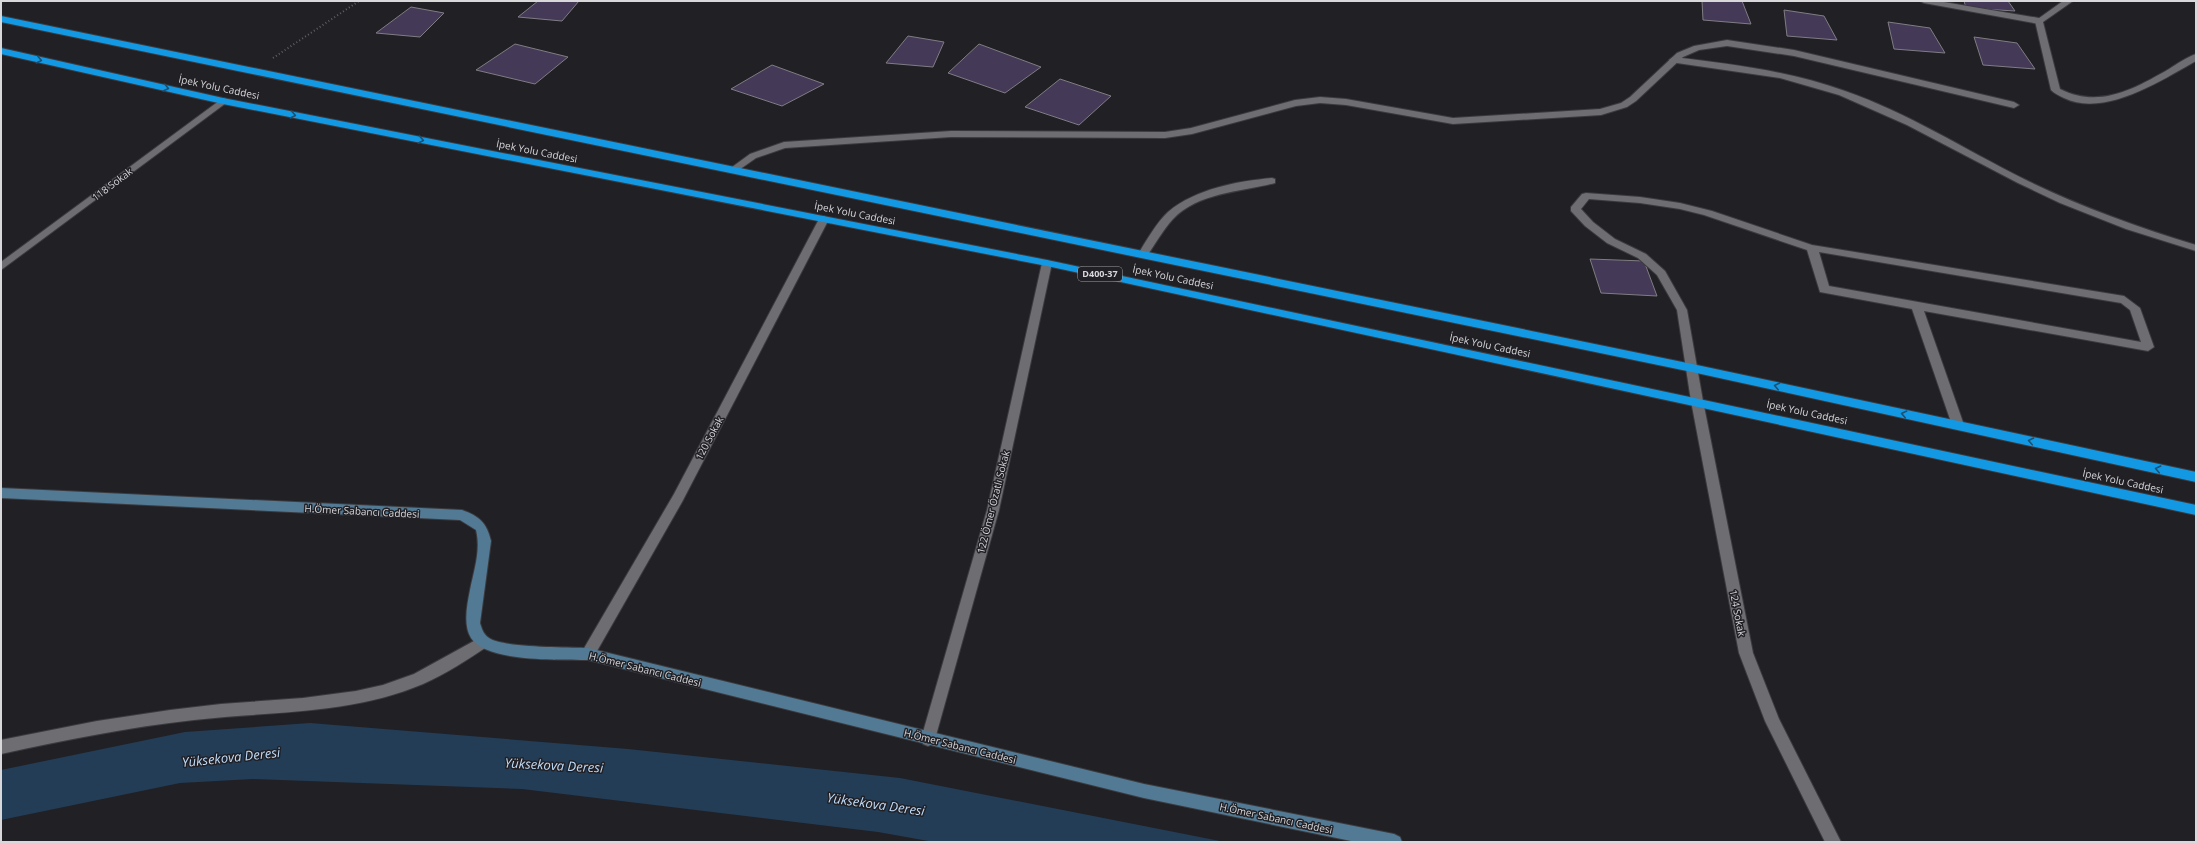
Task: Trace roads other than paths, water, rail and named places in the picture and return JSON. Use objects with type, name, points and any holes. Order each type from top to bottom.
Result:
[{"type":"highway","name":"İpek Yolu Caddesi","points":[[1,19],[1692,368],[2196,477]]},
{"type":"highway","name":"İpek Yolu Caddesi","points":[[1,52],[222,101],[1047,263],[1697,401],[2196,510]]},
{"type":"street","points":[[1924,1],[2039,20],[2069,1]]},
{"type":"street","points":[[2039,20],[2056,90],[2070,98],[2100,100],[2118,97],[2196,57]]},
{"type":"street","points":[[733,170],[753,156],[784,145],[943,134],[1165,135],[1192,131],[1308,101],[1346,102],[1453,121],[1588,114],[1612,109],[1633,99],[1673,60],[1688,51],[1706,45],[1728,43],[1750,45],[1794,53],[2014,105]]},
{"type":"street","points":[[1673,60],[1780,77],[1841,93],[1901,118],[2021,181],[2070,203],[2146,234],[2196,248]]},
{"type":"street","name":"118 Sokak","points":[[1,267],[222,101]]},
{"type":"street","points":[[1143,254],[1172,214],[1187,204],[1217,192],[1259,181],[1272,181]]},
{"type":"street","name":"124 Sokak","points":[[1812,248],[1785,241],[1693,209],[1621,198],[1586,196],[1576,209],[1589,224],[1611,241],[1642,256],[1661,273],[1682,310],[1697,401],[1746,653],[1772,721],[1833,842]]},
{"type":"street","name":"120 Sokak","points":[[588,654],[678,498],[824,219]]},
{"type":"street","points":[[1812,248],[2124,300],[2135,308],[2148,348],[1824,289],[1812,248]]},
{"type":"street","name":"122 Ömer Özatlı Sokak","points":[[928,739],[993,510],[1047,263]]},
{"type":"street","points":[[1917,306],[1958,425]]},
{"type":"street","name":"H.Ömer Sabancı Caddesi","points":[[1,493],[462,516],[474,520],[482,530],[485,544],[474,615],[474,632],[483,642],[499,648],[588,654],[928,739],[1144,790],[1394,842]]},
{"type":"street","points":[[1,747],[120,724],[195,713],[349,700],[380,693],[436,671],[483,642]]},
{"type":"water","name":"Yüksekova Deresi","points":[[310,723],[628,749],[900,778],[1225,842],[934,842],[878,832],[522,789],[253,779],[180,783],[1,820],[1,770],[185,732]]}]
